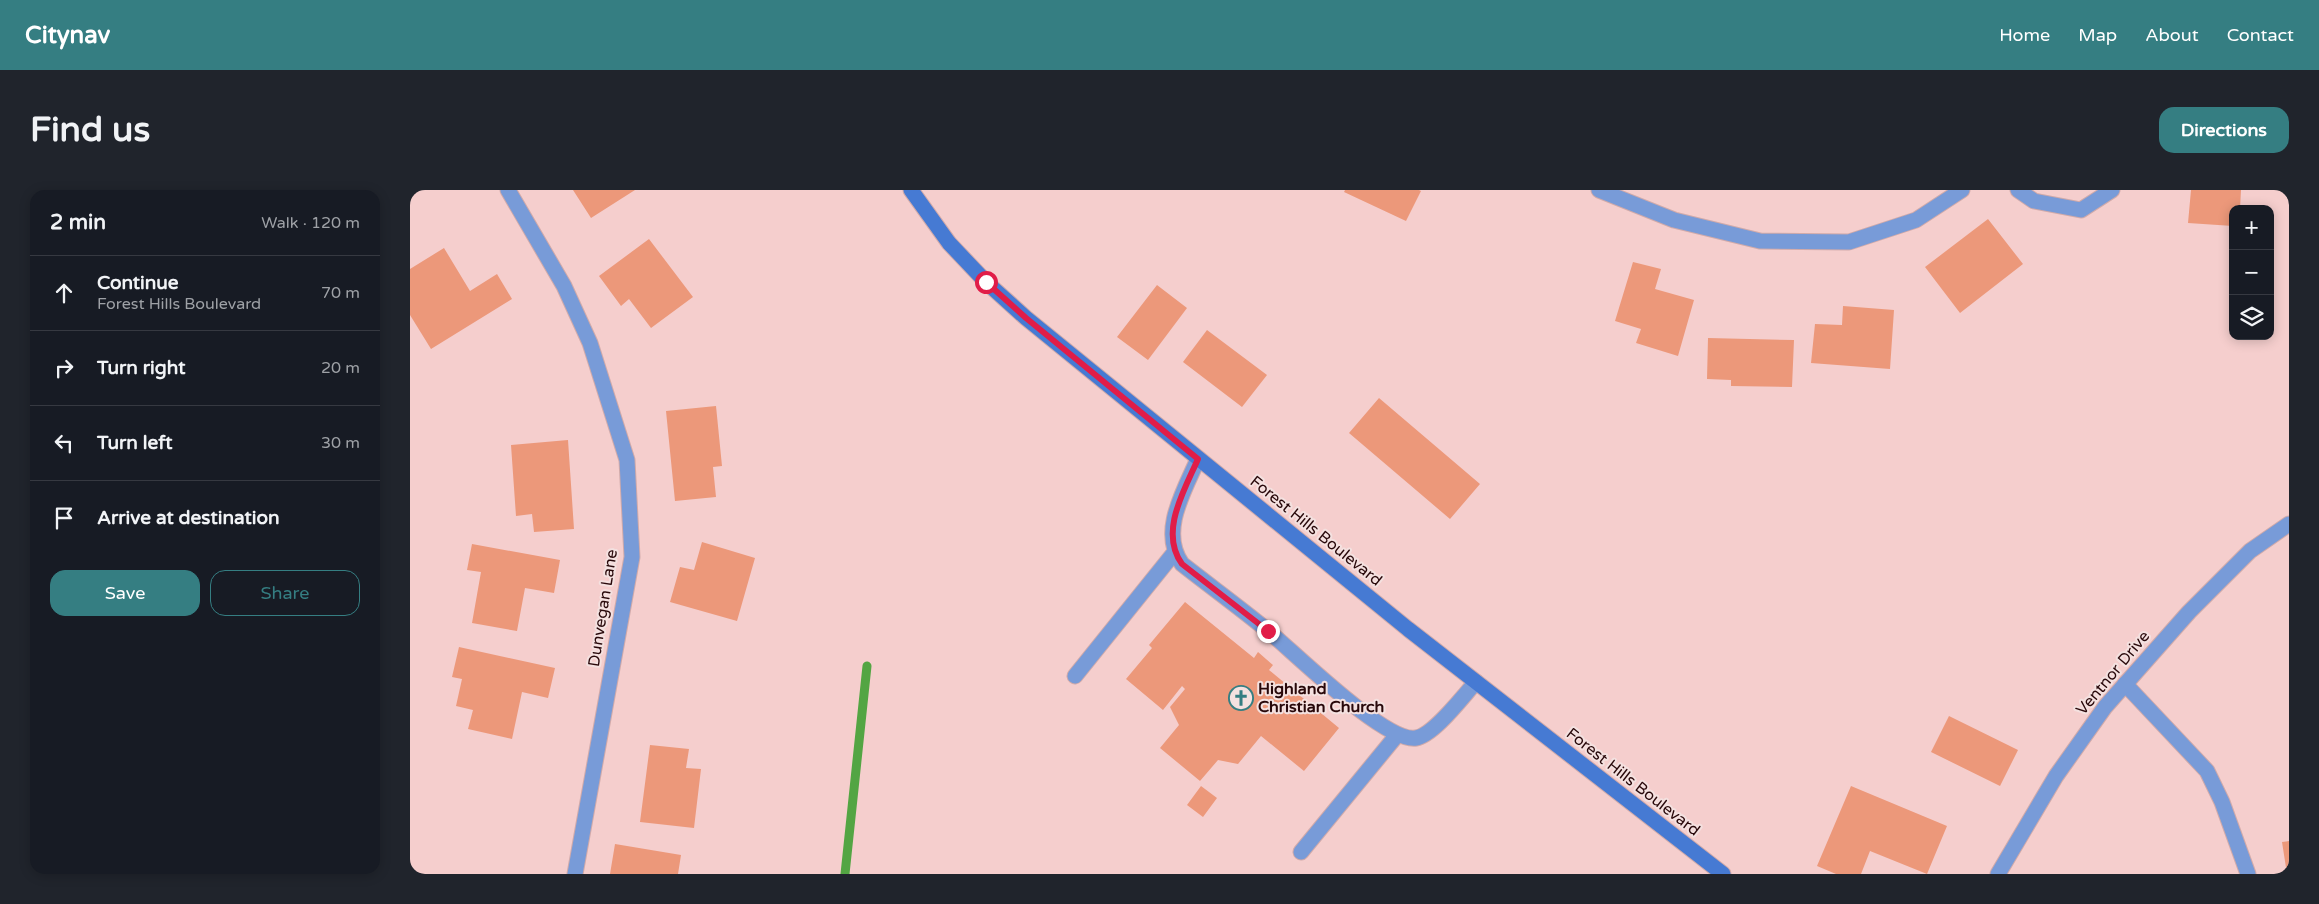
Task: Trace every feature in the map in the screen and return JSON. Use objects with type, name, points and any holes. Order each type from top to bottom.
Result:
[{"type":"main road","name":"Forest Hills Boulevard","points":[[910,190],[949,243],[986,282],[1026,318],[1476,682],[1723,874]]},
{"type":"street","name":"Dunvegan Lane","points":[[508,190],[564,286],[590,343],[627,460],[632,556],[575,874]]},
{"type":"street","points":[[1599,190],[1674,220],[1760,241],[1849,242],[1916,220],[1962,190]]},
{"type":"street","points":[[2018,190],[2034,201],[2081,210],[2112,190]]},
{"type":"street","points":[[1198,459],[1177,505],[1172,528],[1174,553],[1182,564],[1268,631],[1330,687],[1398,735],[1415,739],[1428,734],[1476,682]]},
{"type":"street","name":"Ventnor Drive","points":[[1998,874],[2056,776],[2105,708],[2188,612],[2250,551],[2289,524]]},
{"type":"street","points":[[1075,676],[1174,553]]},
{"type":"street","points":[[2125,684],[2207,771],[2222,802],[2248,874]]},
{"type":"street","points":[[1301,852],[1398,735]]},
{"type":"building","points":[[573,190],[635,190],[591,218]]},
{"type":"building","points":[[1345,190],[1421,191],[1406,221],[1344,192]]},
{"type":"building","points":[[2191,190],[2241,190],[2240,205],[2229,205],[2229,226],[2188,223]]},
{"type":"building","points":[[1988,219],[2023,264],[1960,313],[1925,267]]},
{"type":"building","points":[[649,239],[693,297],[651,328],[629,299],[621,306],[599,276]]},
{"type":"building","points":[[444,248],[470,291],[497,274],[512,299],[431,349],[410,315],[410,269]]},
{"type":"building","points":[[1633,262],[1661,269],[1655,289],[1694,300],[1678,356],[1636,343],[1641,329],[1615,321]]},
{"type":"building","points":[[1157,285],[1187,308],[1148,360],[1117,337]]},
{"type":"building","points":[[1843,306],[1894,310],[1890,369],[1811,363],[1815,324],[1842,325]]},
{"type":"building","points":[[1207,330],[1267,375],[1242,407],[1183,362]]},
{"type":"building","points":[[1708,338],[1794,340],[1792,387],[1731,386],[1731,380],[1707,379]]},
{"type":"building","points":[[1379,398],[1480,484],[1450,519],[1349,433]]},
{"type":"building","points":[[716,406],[722,466],[713,467],[716,497],[675,501],[666,411]]},
{"type":"building","points":[[568,440],[574,529],[534,532],[532,514],[516,516],[511,445]]},
{"type":"building","points":[[702,542],[755,558],[737,621],[670,602],[680,567],[694,570]]},
{"type":"building","points":[[472,544],[560,560],[554,593],[525,588],[517,631],[472,623],[481,572],[467,570]]},
{"type":"building","name":"Highland Christian Church","points":[[1185,602],[1254,658],[1258,652],[1273,665],[1269,670],[1339,728],[1304,771],[1261,736],[1238,764],[1218,760],[1200,781],[1160,748],[1179,725],[1170,707],[1185,689],[1182,686],[1163,710],[1126,679],[1152,648],[1149,645]]},
{"type":"building","points":[[459,647],[555,668],[548,698],[522,692],[512,739],[468,729],[473,710],[456,706],[462,679],[452,677]]},
{"type":"building","points":[[1949,716],[2018,750],[2000,786],[1931,752]]},
{"type":"building","points":[[650,745],[689,749],[686,768],[701,769],[694,828],[640,822]]},
{"type":"building","points":[[1201,786],[1217,798],[1203,817],[1187,805]]},
{"type":"building","points":[[1851,786],[1947,826],[1927,874],[1870,851],[1861,874],[1836,874],[1817,866]]},
{"type":"building","points":[[2289,841],[2289,874],[2287,874],[2282,842]]},
{"type":"building","points":[[615,844],[681,855],[678,874],[610,874]]},
{"type":"waterway","points":[[845,874],[867,666]]},
{"type":"place","name":"Highland Christian Church","points":[[1241,698]]},
{"type":"route","points":[[986,282],[1026,318],[1198,459],[1177,505],[1172,528],[1174,553],[1182,564],[1268,631]]}]
